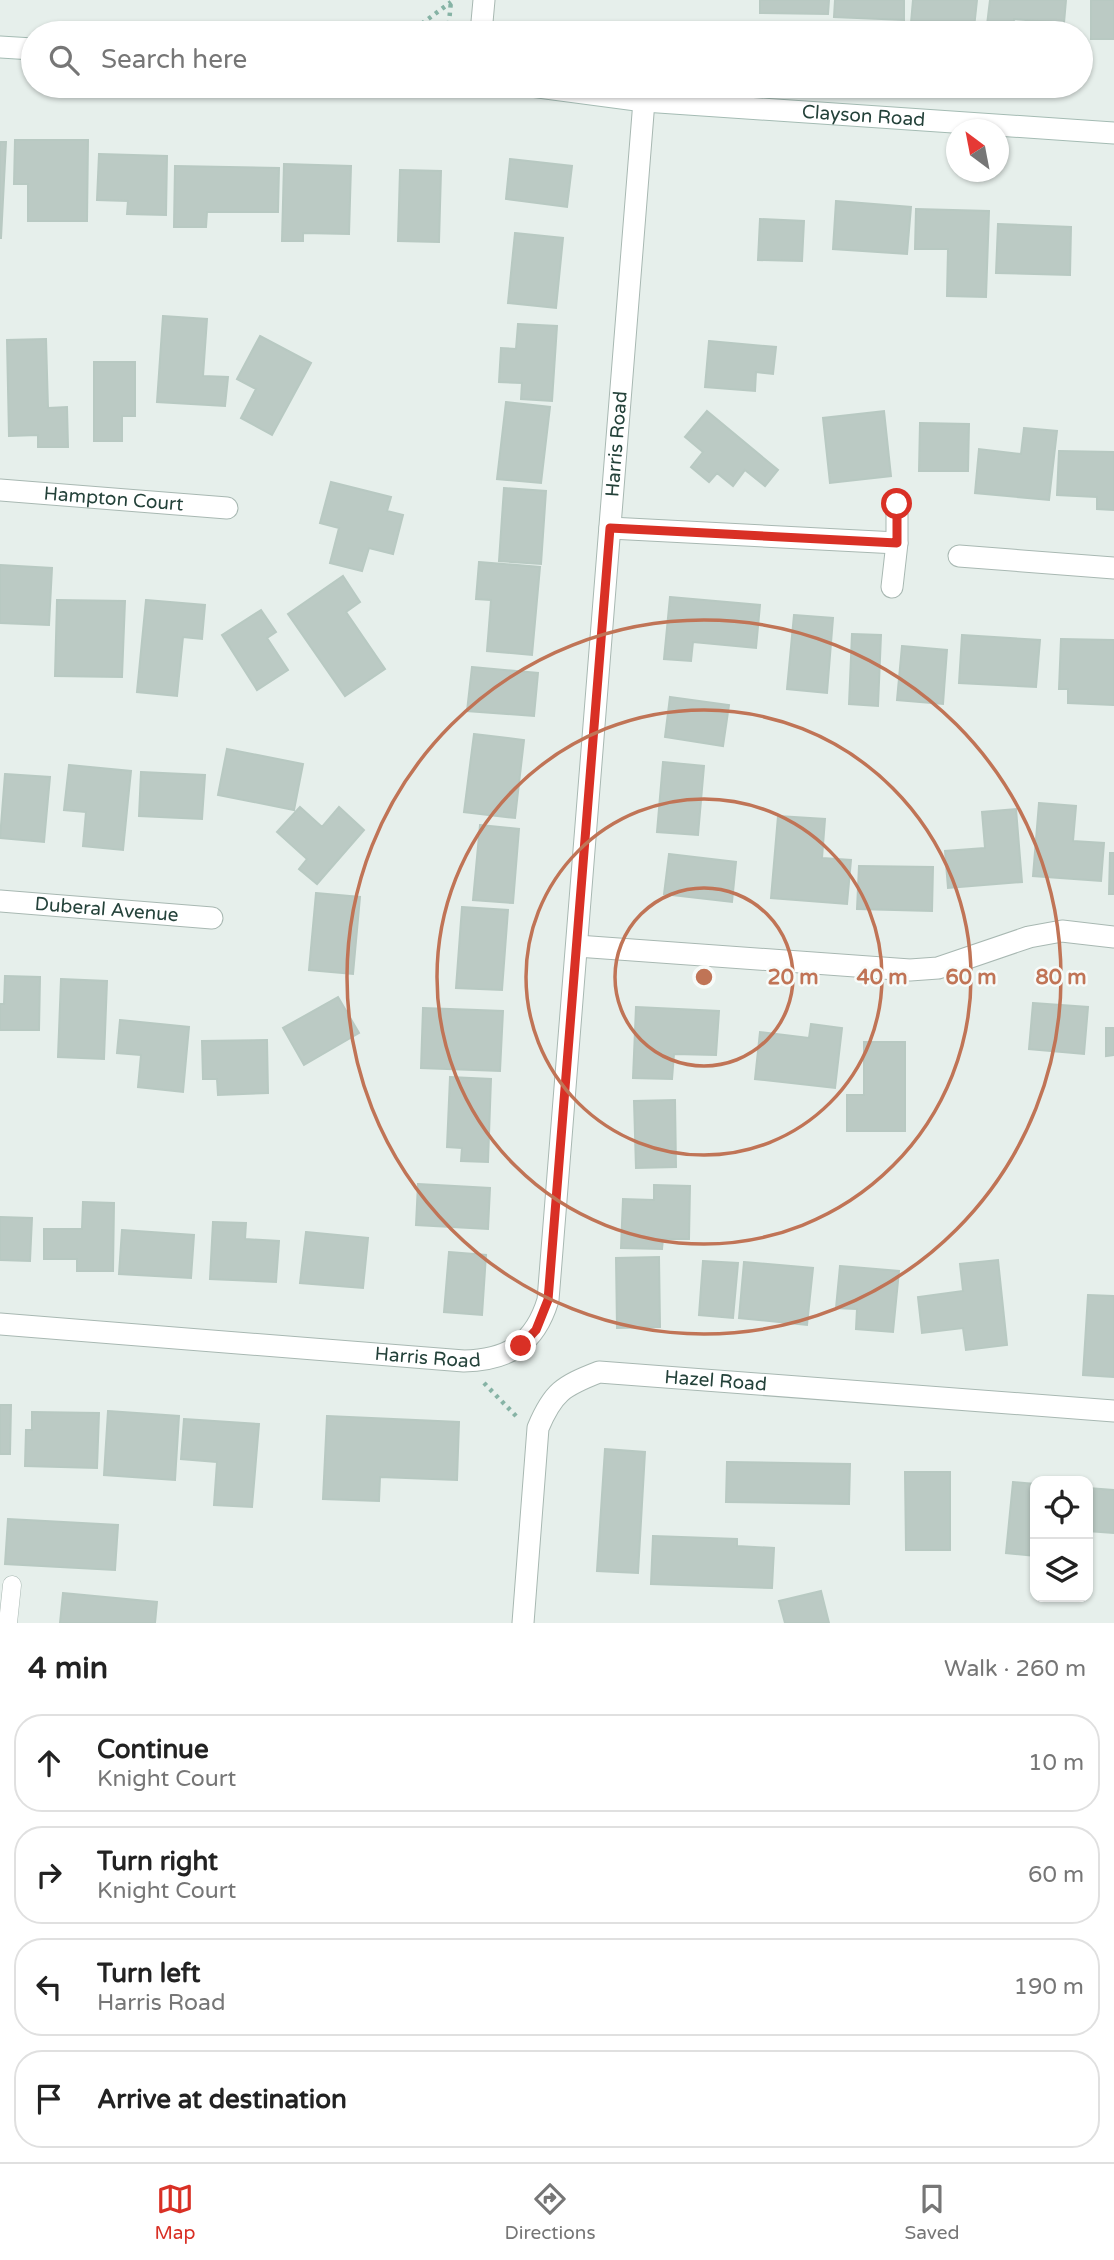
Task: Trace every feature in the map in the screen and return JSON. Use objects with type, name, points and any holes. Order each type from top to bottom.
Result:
[{"type":"street","points":[[482,21],[484,0]]},
{"type":"street","points":[[0,47],[21,48]]},
{"type":"street","name":"Clayson Road","points":[[621,98],[1114,133]]},
{"type":"street","name":"Harris Road","points":[[0,1324],[464,1361],[486,1361],[514,1350],[536,1330],[548,1300],[644,101]]},
{"type":"street","name":"Hampton Court","points":[[0,490],[227,508]]},
{"type":"street","points":[[892,587],[897,543],[897,504]]},
{"type":"street","points":[[610,528],[897,543]]},
{"type":"street","points":[[959,556],[1114,568]]},
{"type":"street","name":"Duberal Avenue","points":[[0,901],[212,918]]},
{"type":"street","points":[[577,946],[910,970],[938,968],[1029,937],[1062,931],[1114,937]]},
{"type":"street","name":"Hazel Road","points":[[523,1623],[538,1428],[548,1406],[562,1390],[572,1382],[599,1372],[1114,1411]]},
{"type":"lane","points":[[8,1623],[12,1585]]},
{"type":"path","points":[[425,21],[451,1]]},
{"type":"path","points":[[449,21],[451,1]]},
{"type":"path","points":[[484,1382],[515,1416],[538,1428]]},
{"type":"building","points":[[760,0],[829,0],[828,14],[760,13]]},
{"type":"building","points":[[835,0],[904,0],[904,20],[834,17]]},
{"type":"building","points":[[913,0],[977,0],[975,21],[911,21]]},
{"type":"building","points":[[990,0],[1066,0],[1064,21],[987,21]]},
{"type":"building","points":[[1091,0],[1114,0],[1114,39],[1093,39]]},
{"type":"building","points":[[15,140],[88,140],[87,221],[28,221],[28,184],[14,184]]},
{"type":"building","points":[[0,142],[6,142],[1,238],[0,238]]},
{"type":"building","points":[[99,154],[167,156],[166,215],[127,214],[128,201],[97,200]]},
{"type":"building","points":[[510,159],[572,166],[567,207],[506,199]]},
{"type":"building","points":[[284,164],[351,166],[349,234],[303,233],[303,241],[282,241]]},
{"type":"building","points":[[175,166],[279,168],[278,212],[207,212],[206,227],[174,227]]},
{"type":"building","points":[[400,170],[441,171],[439,242],[398,241]]},
{"type":"building","points":[[836,201],[911,207],[907,254],[833,249]]},
{"type":"building","points":[[916,209],[989,211],[986,297],[947,296],[948,249],[915,249]]},
{"type":"building","points":[[760,219],[804,221],[802,261],[758,260]]},
{"type":"building","points":[[998,224],[1071,227],[1070,275],[996,273]]},
{"type":"building","points":[[515,233],[563,238],[556,308],[508,303]]},
{"type":"building","points":[[163,316],[207,319],[203,376],[228,377],[225,406],[157,402]]},
{"type":"building","points":[[518,324],[557,326],[552,401],[521,399],[522,383],[499,382],[501,348],[516,349]]},
{"type":"building","points":[[260,336],[311,363],[272,435],[241,418],[256,389],[237,379]]},
{"type":"building","points":[[46,339],[48,408],[67,407],[68,447],[38,447],[38,435],[9,436],[7,340]]},
{"type":"building","points":[[709,341],[776,347],[773,374],[756,372],[755,391],[705,387]]},
{"type":"building","points":[[94,362],[135,362],[135,416],[122,416],[122,441],[94,441]]},
{"type":"building","points":[[506,402],[550,407],[541,483],[497,479]]},
{"type":"building","points":[[707,411],[778,470],[765,486],[745,470],[733,486],[717,473],[709,482],[691,467],[703,452],[685,437]]},
{"type":"building","points":[[884,411],[891,476],[830,483],[823,418]]},
{"type":"building","points":[[920,423],[969,424],[968,471],[919,471]]},
{"type":"building","points":[[1024,428],[1057,431],[1049,500],[975,493],[979,449],[1021,454]]},
{"type":"building","points":[[1059,451],[1114,452],[1114,510],[1097,509],[1097,497],[1057,495]]},
{"type":"building","points":[[331,482],[391,497],[387,511],[403,515],[393,554],[369,548],[362,571],[330,563],[339,528],[320,523]]},
{"type":"building","points":[[504,488],[546,491],[541,564],[499,561]]},
{"type":"building","points":[[479,562],[540,567],[532,655],[487,651],[491,600],[476,599]]},
{"type":"building","points":[[0,565],[52,568],[49,625],[0,623]]},
{"type":"building","points":[[343,576],[360,602],[346,612],[385,669],[345,696],[288,614]]},
{"type":"building","points":[[670,597],[760,605],[756,648],[693,642],[691,661],[664,659]]},
{"type":"building","points":[[57,600],[125,601],[122,677],[55,676]]},
{"type":"building","points":[[146,600],[205,605],[202,639],[183,637],[177,696],[137,692]]},
{"type":"building","points":[[261,610],[276,632],[267,638],[288,670],[257,690],[222,635]]},
{"type":"building","points":[[794,615],[833,618],[827,693],[787,689]]},
{"type":"building","points":[[852,634],[881,635],[878,706],[849,704]]},
{"type":"building","points":[[962,635],[1040,640],[1036,687],[959,683]]},
{"type":"building","points":[[1061,639],[1114,640],[1114,705],[1068,703],[1068,689],[1059,689]]},
{"type":"building","points":[[902,646],[947,650],[943,704],[897,700]]},
{"type":"building","points":[[472,667],[538,673],[534,716],[467,711]]},
{"type":"building","points":[[670,697],[729,705],[723,746],[665,737]]},
{"type":"building","points":[[474,734],[524,740],[515,818],[464,812]]},
{"type":"building","points":[[227,749],[303,764],[294,810],[218,795]]},
{"type":"building","points":[[663,762],[704,766],[698,835],[657,832]]},
{"type":"building","points":[[69,765],[131,771],[123,850],[83,846],[86,812],[64,810]]},
{"type":"building","points":[[141,772],[205,775],[202,819],[139,816]]},
{"type":"building","points":[[5,774],[50,777],[44,842],[0,838]]},
{"type":"building","points":[[1039,803],[1076,806],[1073,841],[1104,843],[1101,881],[1033,876]]},
{"type":"building","points":[[300,807],[322,827],[339,807],[364,830],[317,884],[299,869],[307,859],[277,832]]},
{"type":"building","points":[[1016,809],[1022,882],[948,888],[945,851],[985,848],[982,812]]},
{"type":"building","points":[[778,816],[825,819],[822,858],[851,860],[847,904],[771,898]]},
{"type":"building","points":[[480,825],[519,829],[513,903],[473,900]]},
{"type":"building","points":[[1110,853],[1114,853],[1114,894],[1109,894]]},
{"type":"building","points":[[669,854],[736,862],[732,902],[664,894]]},
{"type":"building","points":[[859,866],[933,867],[932,911],[857,909]]},
{"type":"building","points":[[316,893],[360,897],[353,974],[309,970]]},
{"type":"building","points":[[462,907],[508,910],[502,990],[456,988]]},
{"type":"building","points":[[5,976],[40,977],[39,1030],[0,1030],[0,1004],[4,1004]]},
{"type":"building","points":[[61,979],[107,981],[104,1059],[58,1057]]},
{"type":"building","points":[[338,997],[359,1033],[304,1065],[283,1028]]},
{"type":"building","points":[[1033,1003],[1088,1007],[1084,1054],[1029,1049]]},
{"type":"building","points":[[636,1007],[719,1011],[716,1055],[674,1054],[672,1079],[633,1078]]},
{"type":"building","points":[[423,1008],[503,1011],[500,1071],[421,1068]]},
{"type":"building","points":[[120,1020],[189,1027],[183,1092],[138,1087],[141,1055],[117,1053]]},
{"type":"building","points":[[811,1024],[842,1028],[835,1088],[755,1079],[760,1032],[809,1038]]},
{"type":"building","points":[[1106,1028],[1114,1028],[1114,1055],[1106,1056]]},
{"type":"building","points":[[267,1040],[268,1093],[218,1095],[217,1079],[203,1079],[202,1041]]},
{"type":"building","points":[[864,1042],[905,1042],[905,1131],[847,1131],[847,1095],[864,1095]]},
{"type":"building","points":[[450,1077],[491,1079],[488,1162],[461,1161],[462,1148],[447,1147]]},
{"type":"building","points":[[675,1100],[676,1167],[636,1168],[634,1101]]},
{"type":"building","points":[[418,1184],[490,1188],[488,1229],[416,1225]]},
{"type":"building","points":[[654,1185],[690,1186],[689,1239],[663,1239],[662,1249],[621,1248],[623,1199],[654,1200]]},
{"type":"building","points":[[83,1202],[114,1203],[113,1271],[77,1271],[77,1259],[44,1259],[44,1229],[82,1229]]},
{"type":"building","points":[[0,1217],[32,1218],[30,1261],[0,1260]]},
{"type":"building","points":[[213,1222],[246,1223],[245,1239],[279,1241],[276,1282],[210,1279]]},
{"type":"building","points":[[122,1230],[194,1235],[191,1278],[119,1274]]},
{"type":"building","points":[[306,1232],[368,1238],[363,1288],[300,1283]]},
{"type":"building","points":[[449,1252],[486,1255],[482,1315],[444,1312]]},
{"type":"building","points":[[659,1257],[660,1327],[617,1328],[616,1258]]},
{"type":"building","points":[[998,1260],[1007,1345],[966,1350],[963,1328],[922,1333],[918,1297],[963,1291],[960,1264]]},
{"type":"building","points":[[703,1261],[738,1263],[733,1318],[699,1315]]},
{"type":"building","points":[[744,1262],[813,1268],[807,1325],[739,1318]]},
{"type":"building","points":[[840,1266],[899,1271],[893,1332],[856,1329],[857,1309],[836,1308]]},
{"type":"building","points":[[1088,1295],[1114,1296],[1114,1377],[1083,1375]]},
{"type":"building","points":[[0,1405],[11,1405],[10,1454],[0,1454]]},
{"type":"building","points":[[108,1411],[179,1416],[175,1480],[104,1475]]},
{"type":"building","points":[[32,1412],[99,1413],[97,1468],[25,1466],[26,1430],[32,1430]]},
{"type":"building","points":[[327,1416],[459,1422],[457,1480],[380,1477],[379,1501],[323,1499]]},
{"type":"building","points":[[184,1419],[259,1424],[252,1507],[214,1505],[217,1462],[181,1459]]},
{"type":"building","points":[[605,1449],[645,1452],[638,1573],[597,1571]]},
{"type":"building","points":[[727,1462],[850,1464],[849,1504],[726,1502]]},
{"type":"building","points":[[905,1472],[950,1472],[950,1550],[906,1550]]},
{"type":"building","points":[[1013,1482],[1030,1484],[1030,1555],[1006,1553]]},
{"type":"building","points":[[1093,1488],[1114,1490],[1114,1533],[1093,1531]]},
{"type":"building","points":[[8,1519],[118,1525],[115,1570],[5,1564]]},
{"type":"building","points":[[653,1536],[737,1539],[737,1546],[774,1548],[772,1588],[651,1584]]},
{"type":"building","points":[[821,1591],[829,1623],[785,1623],[779,1601]]},
{"type":"building","points":[[63,1593],[157,1602],[155,1623],[60,1623]]},
{"type":"route","points":[[521,1346],[536,1330],[548,1303],[610,528],[897,543],[897,504]]}]
